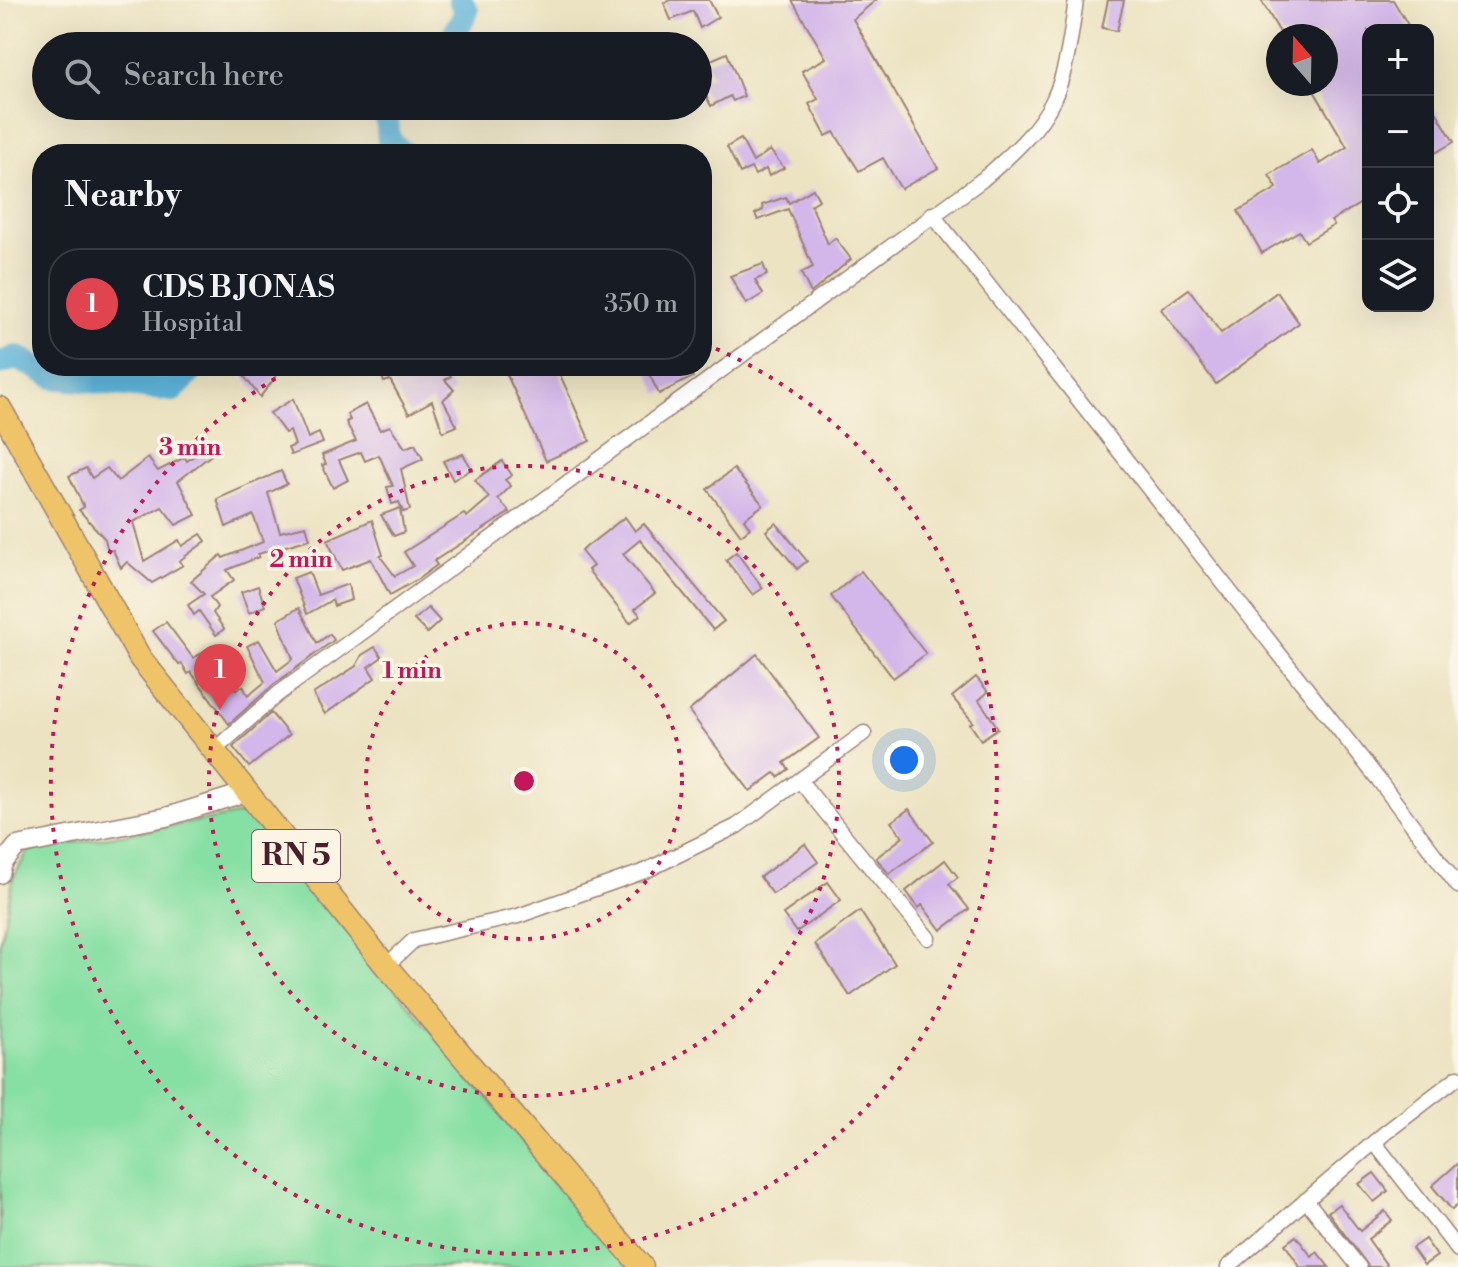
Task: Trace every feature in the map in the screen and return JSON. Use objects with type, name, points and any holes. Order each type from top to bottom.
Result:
[{"type":"main road","name":"RN 5","points":[[0,408],[140,658],[244,793],[386,966],[642,1267]]},
{"type":"street","points":[[712,375],[982,180],[1028,141],[1061,87],[1076,0]]},
{"type":"street","points":[[932,214],[1378,779],[1458,886]]},
{"type":"street","points":[[212,752],[278,694],[711,376]]},
{"type":"street","points":[[386,966],[414,940],[518,916],[645,871],[737,826],[864,733]]},
{"type":"street","points":[[801,782],[928,938]]},
{"type":"street","points":[[0,874],[3,863],[17,846],[166,817],[244,793]]},
{"type":"street","points":[[1228,1267],[1374,1142],[1458,1077]]},
{"type":"street","points":[[1374,1142],[1458,1250]]},
{"type":"street","points":[[1306,1200],[1359,1267]]},
{"type":"green space","points":[[248,813],[629,1267],[0,1267],[0,943],[13,879],[28,851]]},
{"type":"building","points":[[671,0],[709,0],[718,17],[700,28],[693,11],[671,20],[664,3]]},
{"type":"building","points":[[792,0],[876,0],[853,19],[938,168],[901,189],[883,158],[859,171],[834,132],[826,136],[809,104],[818,99],[802,71],[826,58]]},
{"type":"building","points":[[1108,0],[1124,0],[1117,31],[1102,28]]},
{"type":"building","points":[[1261,0],[1393,0],[1407,24],[1362,24],[1362,203],[1331,221],[1334,225],[1306,242],[1299,231],[1262,253],[1238,211],[1277,188],[1269,175],[1312,150],[1320,164],[1347,147],[1317,96],[1338,96],[1338,24],[1275,24]]},
{"type":"building","points":[[727,53],[744,96],[733,101],[730,96],[712,105],[712,59]]},
{"type":"building","points":[[1434,108],[1454,142],[1434,154]]},
{"type":"building","points":[[741,139],[753,162],[770,150],[784,168],[769,176],[766,169],[755,175],[751,168],[740,173],[727,147]]},
{"type":"building","points":[[813,189],[819,200],[811,205],[828,244],[835,238],[851,259],[811,293],[801,273],[813,267],[788,209],[758,220],[755,214],[763,210],[762,205],[786,197],[789,203]]},
{"type":"building","points":[[763,264],[767,275],[755,280],[763,294],[746,304],[730,276]]},
{"type":"building","points":[[1189,289],[1221,333],[1277,292],[1299,323],[1216,384],[1161,309]]},
{"type":"building","points":[[244,376],[276,376],[260,397]]},
{"type":"building","points":[[382,376],[451,376],[445,380],[454,390],[443,400],[457,426],[443,432],[432,401],[409,414],[390,380],[384,382]]},
{"type":"building","points":[[508,376],[561,376],[590,441],[546,461]]},
{"type":"building","points":[[650,376],[693,376],[693,377],[659,394]]},
{"type":"building","points":[[293,399],[308,438],[319,433],[323,443],[291,455],[288,448],[295,445],[290,431],[285,433],[270,413]]},
{"type":"building","points":[[366,404],[380,430],[390,426],[405,448],[415,444],[423,459],[401,469],[410,510],[403,512],[399,502],[392,504],[387,487],[393,486],[379,455],[365,461],[361,452],[339,460],[348,480],[333,488],[322,465],[326,464],[322,455],[356,441],[346,422],[350,420],[347,414]]},
{"type":"building","points":[[209,444],[215,452],[178,481],[196,515],[176,525],[162,507],[133,522],[144,561],[179,540],[182,546],[201,534],[206,541],[179,561],[183,565],[152,583],[127,562],[121,568],[113,550],[108,551],[105,539],[79,510],[84,507],[69,476],[86,468],[92,478],[107,468],[118,481],[148,458],[158,471],[185,457],[187,461]]},
{"type":"building","points":[[463,454],[472,469],[453,480],[443,461]]},
{"type":"building","points":[[502,461],[512,475],[505,480],[511,486],[498,499],[510,512],[434,561],[437,565],[418,579],[390,595],[371,559],[342,570],[327,540],[372,520],[383,555],[380,556],[395,576],[413,566],[404,552],[464,514],[467,517],[489,498],[475,480]]},
{"type":"building","points":[[734,469],[763,505],[744,519],[750,528],[741,535],[707,489]]},
{"type":"building","points":[[281,471],[287,484],[268,493],[280,532],[306,526],[310,539],[258,554],[259,557],[227,570],[234,580],[210,597],[217,607],[213,613],[224,629],[216,635],[199,611],[194,615],[188,605],[204,594],[191,581],[221,555],[223,558],[263,542],[253,515],[226,527],[217,499]]},
{"type":"building","points":[[400,508],[404,532],[394,536],[381,515]]},
{"type":"building","points":[[625,517],[635,531],[644,524],[724,621],[713,630],[640,540],[623,554],[655,593],[635,609],[640,615],[630,623],[588,570],[593,566],[581,551]]},
{"type":"building","points":[[776,523],[807,561],[797,569],[766,531]]},
{"type":"building","points":[[736,552],[763,588],[753,595],[726,560]]},
{"type":"building","points":[[861,571],[926,654],[893,678],[831,596]]},
{"type":"building","points":[[309,572],[318,595],[348,584],[351,600],[334,606],[332,600],[307,614],[293,578]]},
{"type":"building","points":[[258,586],[265,606],[249,613],[241,592]]},
{"type":"building","points":[[299,608],[317,643],[330,634],[334,640],[272,686],[229,724],[191,672],[188,674],[182,664],[179,665],[153,631],[166,622],[193,658],[216,646],[236,690],[243,686],[248,696],[265,682],[247,646],[259,640],[277,671],[293,659],[278,620]]},
{"type":"building","points":[[428,608],[440,621],[427,633],[414,620]]},
{"type":"building","points":[[375,647],[382,657],[368,667],[375,678],[325,714],[313,694],[356,666],[362,655]]},
{"type":"building","points":[[757,654],[819,738],[784,763],[789,769],[778,777],[775,773],[750,791],[689,711]]},
{"type":"building","points":[[976,677],[988,692],[979,700],[998,728],[981,740],[970,724],[973,722],[952,697]]},
{"type":"building","points":[[271,713],[289,735],[249,767],[233,747]]},
{"type":"building","points":[[909,809],[933,842],[889,874],[876,858],[903,837],[891,822]]},
{"type":"building","points":[[805,844],[818,862],[773,894],[760,877]]},
{"type":"building","points":[[945,860],[958,877],[949,884],[969,909],[941,930],[922,905],[919,908],[906,891]]},
{"type":"building","points":[[828,882],[841,900],[796,932],[783,914]]},
{"type":"building","points":[[860,911],[895,964],[850,996],[815,944]]},
{"type":"building","points":[[1458,1163],[1458,1204],[1452,1210],[1432,1186]]},
{"type":"building","points":[[1374,1173],[1388,1191],[1374,1202],[1359,1184]]},
{"type":"building","points":[[1339,1204],[1360,1231],[1385,1211],[1392,1220],[1368,1239],[1388,1267],[1369,1267],[1328,1212]]},
{"type":"building","points":[[1296,1236],[1312,1257],[1317,1252],[1329,1267],[1300,1267],[1285,1244]]},
{"type":"building","points":[[1425,1239],[1437,1256],[1424,1265],[1412,1248]]},
{"type":"waterway","points":[[455,32],[467,11],[460,0]]},
{"type":"waterway","points":[[387,120],[389,141],[393,144]]},
{"type":"waterway","points":[[0,363],[17,357],[32,365]]},
{"type":"waterway","points":[[52,376],[173,390],[187,376]]},
{"type":"place","name":"CDS B JONAS","points":[[220,710]]}]
